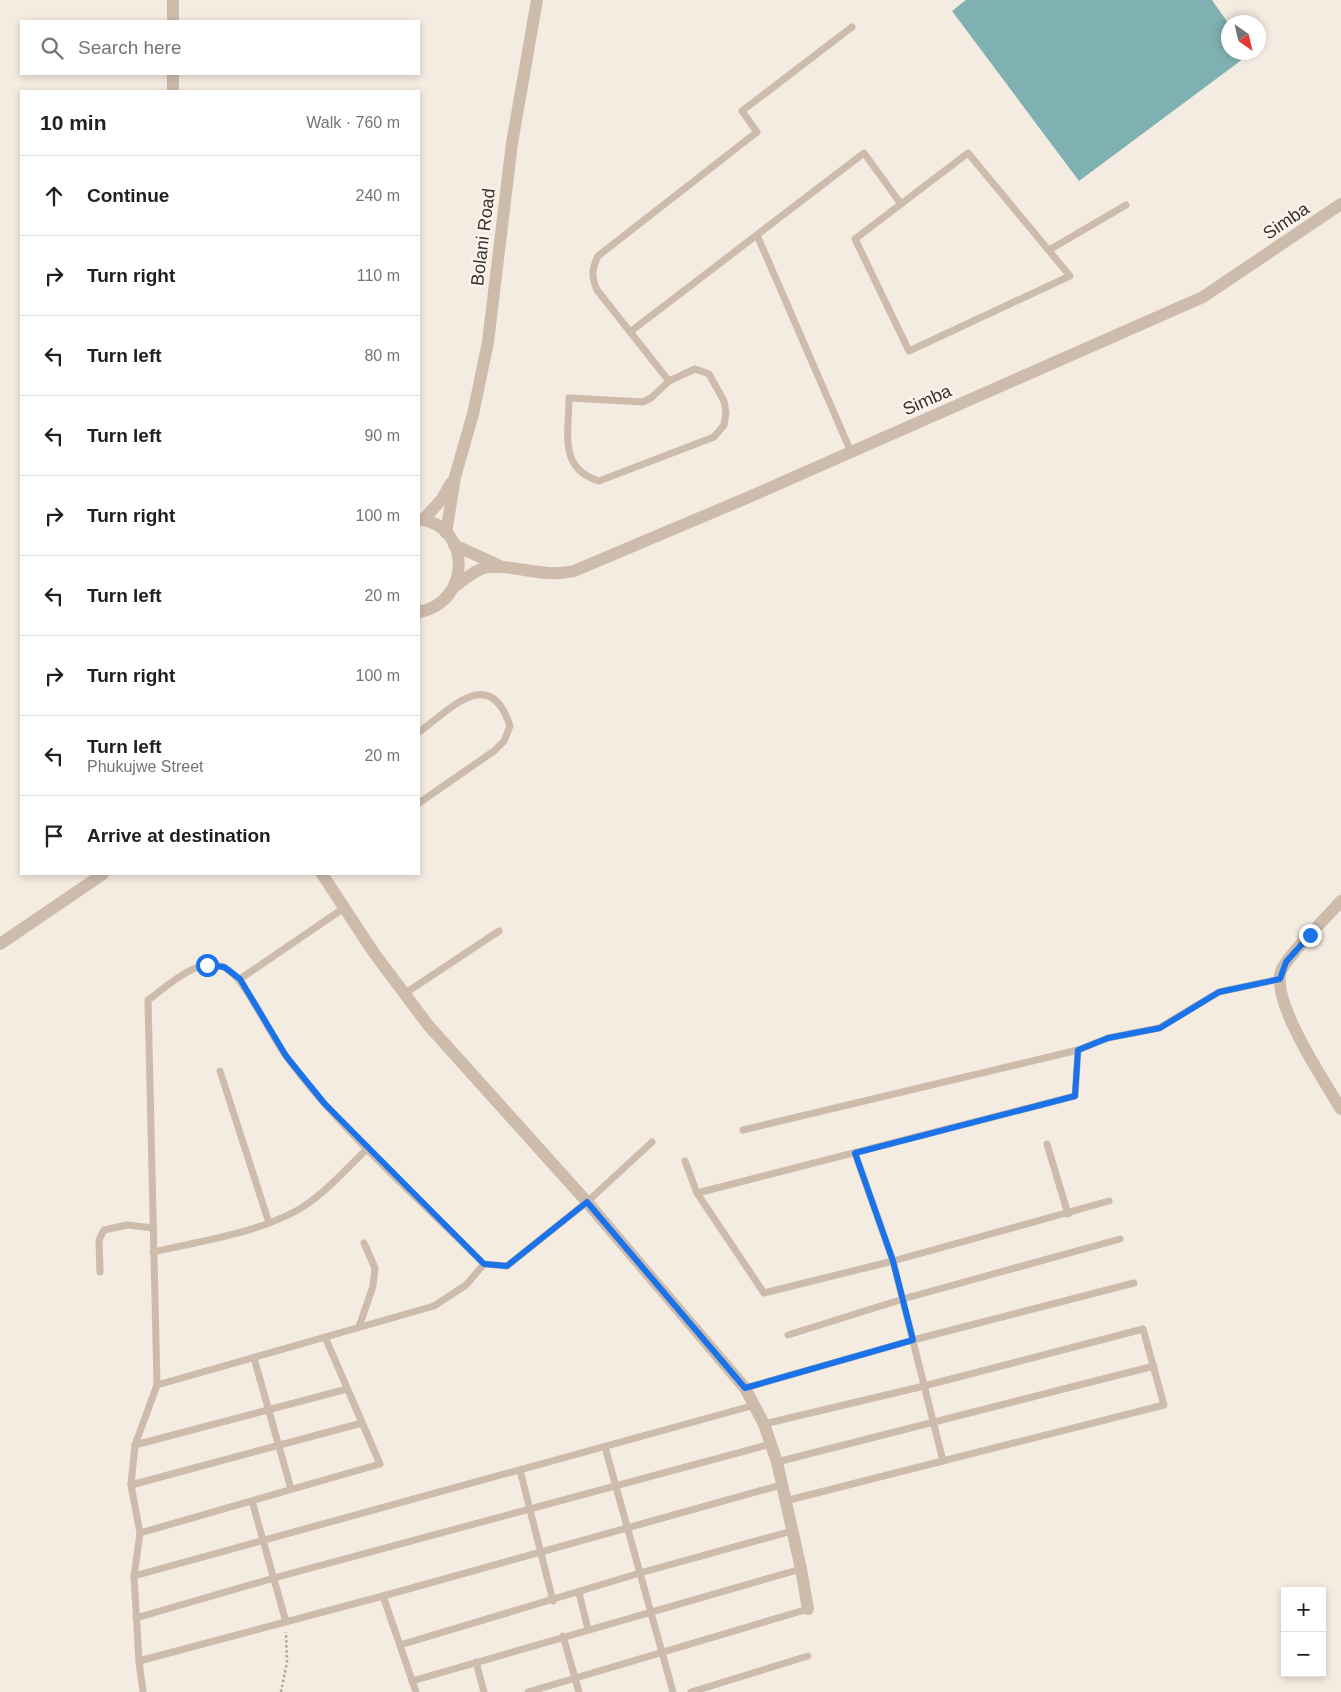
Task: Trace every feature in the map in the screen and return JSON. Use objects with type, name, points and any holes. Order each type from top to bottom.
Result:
[{"type":"street","points":[[173,0],[173,20]]},
{"type":"street","name":"Bolani Road","points":[[446,533],[455,477],[473,414],[488,342],[512,144],[537,0]]},
{"type":"street","points":[[173,75],[173,90]]},
{"type":"street","name":"Simba","points":[[507,568],[549,575],[581,568],[852,452],[1203,297],[1341,204]]},
{"type":"street","name":"Bolani Road","points":[[421,520],[442,499],[455,477]]},
{"type":"street","points":[[421,520],[435,524],[446,533],[454,545],[459,568],[454,586]]},
{"type":"street","points":[[454,545],[507,568]]},
{"type":"street","points":[[420,612],[442,602],[454,586],[472,574],[485,568],[507,568]]},
{"type":"street","points":[[3,942],[102,875]]},
{"type":"street","points":[[323,875],[404,994],[453,1054],[587,1202],[745,1388],[764,1424],[777,1462],[801,1568],[808,1610]]},
{"type":"street","points":[[1339,909],[1286,962],[1280,979],[1287,1013],[1341,1109]]},
{"type":"lane","points":[[669,381],[592,280],[592,268],[598,256],[757,132],[742,111],[852,27]]},
{"type":"lane","points":[[630,332],[864,153],[901,204]]},
{"type":"lane","points":[[968,153],[1070,276],[909,351],[855,239],[901,204],[968,153]]},
{"type":"lane","points":[[1049,250],[1126,205]]},
{"type":"lane","points":[[757,235],[852,452]]},
{"type":"lane","points":[[695,369],[709,374],[724,401],[726,413],[724,424],[714,437],[599,481],[586,477],[573,466],[568,453],[569,398],[643,402],[651,398],[669,381],[695,369]]},
{"type":"lane","points":[[420,731],[472,694],[485,694],[494,698],[505,712],[510,726],[504,741],[494,751],[420,803]]},
{"type":"lane","points":[[240,979],[344,908]]},
{"type":"lane","points":[[404,994],[499,931]]},
{"type":"lane","points":[[143,1692],[139,1661],[134,1576],[140,1533],[132,1485],[135,1445],[157,1385],[148,1000],[190,970],[207,965],[224,967],[240,979],[286,1056],[324,1103],[484,1264],[507,1266],[587,1202],[652,1142]]},
{"type":"lane","points":[[743,1130],[1078,1050],[1108,1038],[1160,1028],[1219,992],[1280,979]]},
{"type":"lane","points":[[697,1193],[1075,1096],[1078,1050]]},
{"type":"lane","points":[[220,1071],[269,1223]]},
{"type":"lane","points":[[1047,1144],[1068,1214]]},
{"type":"lane","points":[[153,1252],[269,1223],[298,1210],[322,1192],[368,1148]]},
{"type":"lane","points":[[855,1153],[893,1261],[943,1461]]},
{"type":"lane","points":[[685,1161],[697,1193],[764,1292],[893,1261],[1068,1214],[1109,1201]]},
{"type":"lane","points":[[100,1272],[100,1240],[104,1230],[127,1224],[153,1228]]},
{"type":"lane","points":[[788,1335],[902,1299],[1120,1239]]},
{"type":"lane","points":[[359,1327],[373,1286],[375,1268],[364,1243]]},
{"type":"lane","points":[[157,1385],[434,1306],[466,1285],[484,1264]]},
{"type":"lane","points":[[745,1388],[913,1340],[1134,1283]]},
{"type":"lane","points":[[764,1424],[924,1386],[1143,1329],[1154,1366],[1164,1405],[785,1500]]},
{"type":"lane","points":[[140,1533],[380,1464],[325,1337]]},
{"type":"lane","points":[[254,1358],[291,1489]]},
{"type":"lane","points":[[777,1462],[1154,1366]]},
{"type":"lane","points":[[135,1445],[347,1389]]},
{"type":"lane","points":[[134,1576],[605,1448],[755,1405]]},
{"type":"lane","points":[[132,1485],[362,1423]]},
{"type":"lane","points":[[136,1618],[274,1578],[532,1510],[616,1485],[771,1444]]},
{"type":"lane","points":[[605,1448],[664,1653],[673,1692]]},
{"type":"lane","points":[[520,1470],[532,1510],[553,1601]]},
{"type":"lane","points":[[139,1661],[383,1596],[781,1485]]},
{"type":"lane","points":[[252,1501],[286,1622]]},
{"type":"lane","points":[[400,1645],[553,1601],[640,1573],[792,1531]]},
{"type":"lane","points":[[412,1681],[801,1568]]},
{"type":"lane","points":[[578,1593],[588,1629]]},
{"type":"lane","points":[[383,1596],[416,1692]]},
{"type":"lane","points":[[528,1692],[576,1680],[808,1610]]},
{"type":"lane","points":[[563,1636],[579,1692]]},
{"type":"lane","points":[[692,1692],[808,1656]]},
{"type":"lane","points":[[476,1662],[484,1692]]},
{"type":"path","points":[[281,1692],[287,1662],[286,1622]]},
{"type":"water","points":[[966,0],[1212,0],[1222,15],[1221,60],[1242,60],[1079,181],[952,11]]},
{"type":"route","points":[[207,965],[224,967],[240,979],[286,1056],[324,1103],[484,1264],[507,1266],[587,1202],[745,1388],[913,1340],[893,1261],[855,1153],[1075,1096],[1078,1050],[1092,1042],[1160,1028],[1174,1021],[1204,999],[1219,992],[1280,979],[1286,962],[1310,935]]}]
